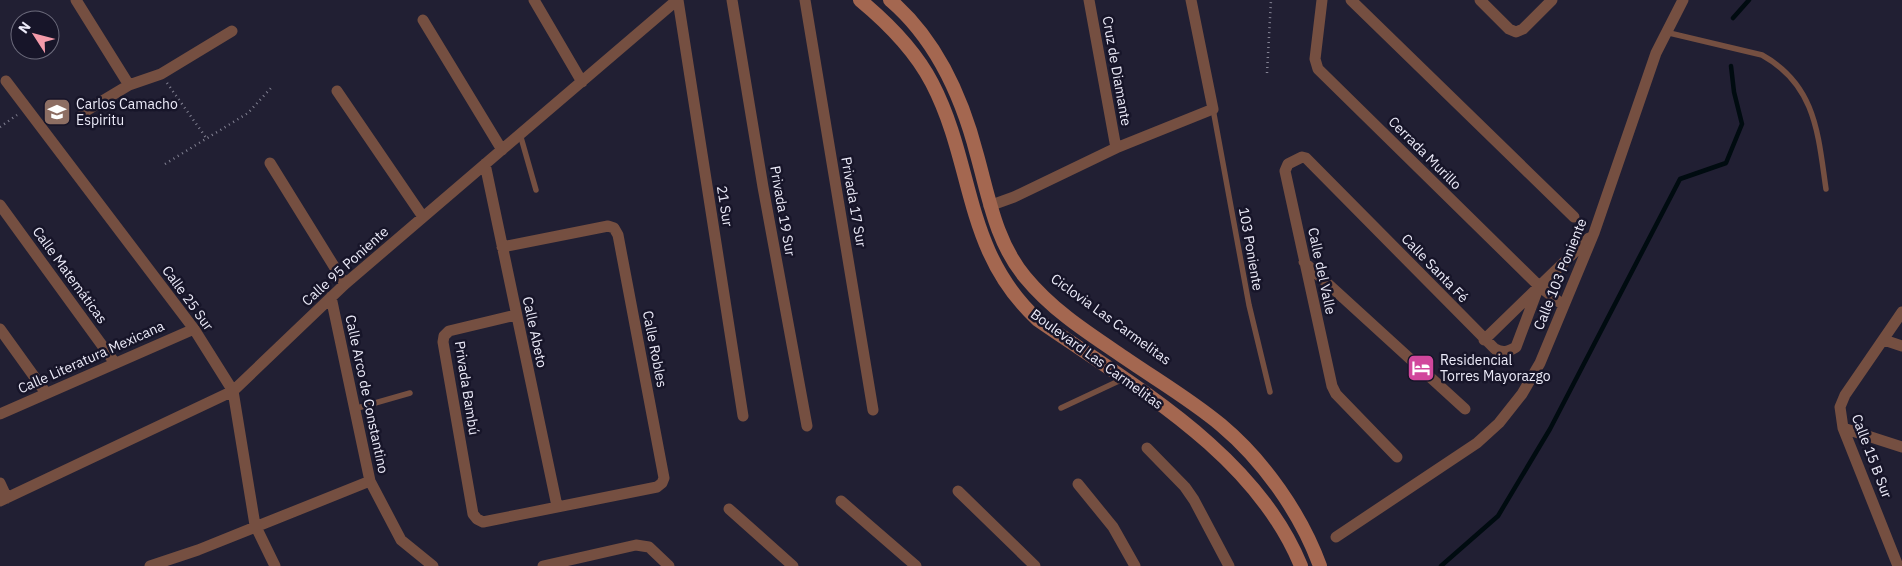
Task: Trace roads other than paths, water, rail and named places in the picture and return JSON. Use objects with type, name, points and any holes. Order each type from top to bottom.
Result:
[{"type":"main road","name":"Boulevard Las Carmelitas","points":[[860,0],[900,36],[932,82],[952,130],[980,234],[1001,277],[1024,308],[1038,320],[1183,422],[1222,455],[1275,519],[1300,565]]},
{"type":"main road","name":"Boulevard Las Carmelitas","points":[[890,0],[918,28],[950,77],[967,122],[989,206],[1002,243],[1023,275],[1062,316],[1222,425],[1279,490],[1301,526],[1320,566]]},
{"type":"main road","points":[[988,252],[1002,243]]},
{"type":"street","points":[[76,0],[129,85]]},
{"type":"street","points":[[534,0],[582,82]]},
{"type":"street","name":"Calle 95 Poniente","points":[[4,500],[232,391],[331,296],[677,0]]},
{"type":"street","name":"21 Sur","points":[[677,0],[742,416]]},
{"type":"street","name":"Privada 19 Sur","points":[[732,0],[763,187],[807,426]]},
{"type":"street","name":"Privada 17 Sur","points":[[805,0],[873,410]]},
{"type":"street","name":"Cruz de Diamante","points":[[1089,0],[1116,148]]},
{"type":"street","points":[[989,206],[1014,197],[1116,148],[1213,109],[1191,0]]},
{"type":"street","name":"Cerrada Murillo","points":[[1322,0],[1315,59],[1318,69],[1539,286],[1563,305]]},
{"type":"street","points":[[1351,0],[1574,218]]},
{"type":"street","points":[[1480,0],[1509,29],[1516,32],[1523,29],[1552,0]]},
{"type":"street","name":"Calle 103 Poniente","points":[[1336,536],[1477,443],[1499,423],[1522,394],[1540,363],[1594,233],[1665,32],[1683,0]]},
{"type":"street","points":[[422,20],[502,150]]},
{"type":"street","points":[[84,112],[129,85],[161,74],[232,31]]},
{"type":"street","name":"Calle 25 Sur","points":[[6,81],[194,329],[232,391],[255,525],[275,566]]},
{"type":"street","points":[[337,91],[423,217]]},
{"type":"street","name":"Calle Santa Fé","points":[[1288,164],[1302,157],[1306,158],[1484,340],[1501,352],[1510,351],[1516,347],[1539,286]]},
{"type":"street","points":[[270,163],[345,284]]},
{"type":"street","name":"Calle Abeto","points":[[485,164],[557,506]]},
{"type":"street","name":"Calle del Valle","points":[[1288,164],[1285,171],[1332,386],[1336,394],[1396,457]]},
{"type":"street","name":"Calle Matemáticas","points":[[0,205],[116,363]]},
{"type":"street","name":"Calle Robles","points":[[502,247],[608,226],[614,228],[618,235],[664,478],[662,483],[656,487],[557,506]]},
{"type":"street","points":[[1484,340],[1594,233]]},
{"type":"street","points":[[1304,262],[1465,408]]},
{"type":"street","name":"Calle Arco de Constantino","points":[[331,296],[370,481],[401,540],[433,566]]},
{"type":"street","name":"Calle 15 B Sur","points":[[1898,566],[1898,553],[1843,428],[1840,413],[1842,401],[1902,312]]},
{"type":"street","name":"Privada Bambú","points":[[516,315],[449,331],[444,336],[443,342],[472,504],[477,519],[483,522],[557,506]]},
{"type":"street","points":[[0,329],[46,393]]},
{"type":"street","name":"Calle Literatura Mexicana","points":[[0,414],[194,329]]},
{"type":"street","points":[[1884,340],[1902,346]]},
{"type":"street","points":[[1843,428],[1902,447]]},
{"type":"street","points":[[1147,448],[1185,487],[1194,500],[1229,566]]},
{"type":"street","points":[[150,566],[198,550],[255,525],[370,481]]},
{"type":"street","points":[[0,483],[4,500]]},
{"type":"street","points":[[1078,484],[1109,521],[1136,566]]},
{"type":"street","points":[[958,491],[1034,566]]},
{"type":"street","points":[[841,501],[916,566]]},
{"type":"street","points":[[729,509],[794,566]]},
{"type":"street","points":[[543,566],[558,565],[636,544],[648,548],[669,566]]},
{"type":"lane","points":[[1665,32],[1762,55],[1776,63],[1791,77],[1810,108],[1816,126],[1826,189]]},
{"type":"lane","name":"103 Poniente","points":[[1213,109],[1248,305],[1270,392]]},
{"type":"lane","points":[[520,134],[536,190]]},
{"type":"lane","points":[[1062,408],[1124,379]]},
{"type":"lane","points":[[354,410],[410,393]]},
{"type":"waterway","points":[[1733,18],[1749,0]]},
{"type":"waterway","points":[[1441,566],[1498,516],[1550,429],[1680,179],[1726,163],[1742,124],[1734,92],[1731,66]]},
{"type":"place","name":"Carlos Camacho Espiritu","points":[[57,112]]},
{"type":"place","name":"Residencial Torres Mayorazgo","points":[[1421,368]]}]
